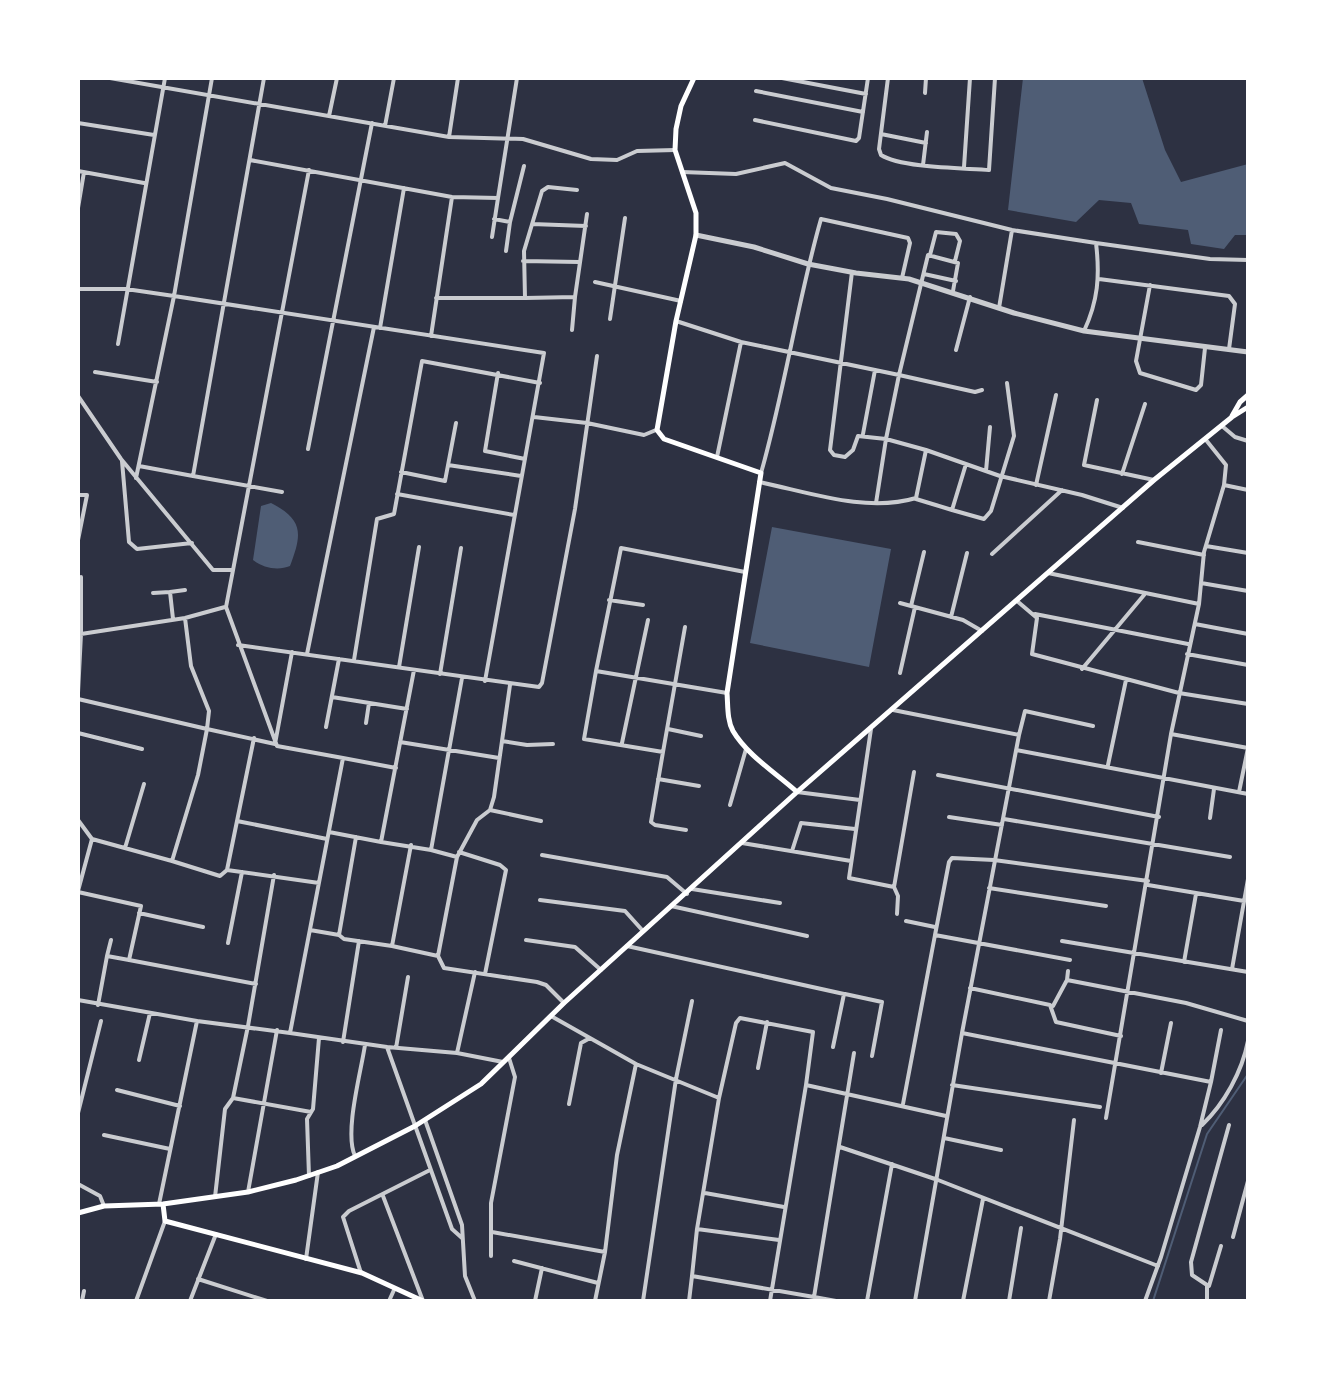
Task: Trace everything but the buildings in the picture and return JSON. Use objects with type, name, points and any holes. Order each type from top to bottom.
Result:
[{"type":"main road","points":[[694,78],[678,117],[675,150],[696,213],[696,235],[676,321],[657,430],[664,439],[761,473],[727,693],[728,717],[733,730],[747,747],[797,792]]},
{"type":"main road","points":[[1232,417],[1248,395]]},
{"type":"main road","points":[[78,1213],[104,1206],[161,1204],[248,1192],[309,1176],[356,1157],[415,1126],[481,1084],[564,1003],[797,792],[1154,480],[1248,407]]},
{"type":"main road","points":[[161,1204],[165,1221],[362,1273],[423,1301]]},
{"type":"street","points":[[112,78],[449,137],[523,139],[591,159],[617,160],[637,151],[675,150]]},
{"type":"street","points":[[118,344],[144,183],[165,78]]},
{"type":"street","points":[[136,478],[174,296],[212,78]]},
{"type":"street","points":[[193,476],[264,78]]},
{"type":"street","points":[[329,116],[337,78]]},
{"type":"street","points":[[385,126],[394,78]]},
{"type":"street","points":[[449,137],[458,78]]},
{"type":"street","points":[[492,237],[517,78]]},
{"type":"street","points":[[782,78],[866,94]]},
{"type":"street","points":[[755,120],[852,142],[859,138],[868,78]]},
{"type":"street","points":[[888,78],[881,155],[887,160],[989,170],[995,78]]},
{"type":"street","points":[[925,93],[926,78]]},
{"type":"street","points":[[964,168],[970,78]]},
{"type":"street","points":[[756,91],[863,112]]},
{"type":"street","points":[[78,123],[154,135]]},
{"type":"street","points":[[308,449],[372,123]]},
{"type":"street","points":[[923,165],[927,132]]},
{"type":"street","points":[[881,134],[926,143]]},
{"type":"street","points":[[250,160],[452,197],[498,198]]},
{"type":"street","points":[[682,172],[736,174],[785,163],[831,188],[1012,230],[1210,259],[1248,260]]},
{"type":"street","points":[[506,251],[524,166]]},
{"type":"street","points":[[275,744],[226,607],[309,170]]},
{"type":"street","points":[[78,208],[81,171],[144,183]]},
{"type":"street","points":[[307,654],[404,188]]},
{"type":"street","points":[[525,298],[523,261],[531,224],[544,189],[577,190]]},
{"type":"street","points":[[431,336],[452,197]]},
{"type":"street","points":[[572,330],[587,214]]},
{"type":"street","points":[[610,319],[625,218]]},
{"type":"street","points":[[494,219],[510,222]]},
{"type":"street","points":[[761,473],[778,413],[808,264],[821,219],[908,238],[910,243],[902,278]]},
{"type":"street","points":[[531,224],[586,226]]},
{"type":"street","points":[[999,308],[1012,230]]},
{"type":"street","points":[[876,503],[899,375],[927,257],[936,232],[956,234],[960,241],[955,261]]},
{"type":"street","points":[[696,235],[754,247],[808,264],[902,278],[1084,331],[1248,352]]},
{"type":"street","points":[[1084,331],[1097,301],[1096,243]]},
{"type":"street","points":[[930,255],[955,261],[959,266],[953,291]]},
{"type":"street","points":[[523,261],[579,262]]},
{"type":"street","points":[[852,272],[831,453],[845,457],[850,454],[858,436],[886,439],[1000,476],[1124,508]]},
{"type":"street","points":[[924,274],[956,281]]},
{"type":"street","points":[[938,287],[940,276]]},
{"type":"street","points":[[1098,279],[1229,296],[1234,299],[1228,351]]},
{"type":"street","points":[[595,282],[681,301]]},
{"type":"street","points":[[1150,285],[1136,361],[1140,373],[1196,390],[1201,385],[1205,348]]},
{"type":"street","points":[[78,289],[126,289],[222,302],[280,314],[544,353],[485,681]]},
{"type":"street","points":[[436,298],[575,297]]},
{"type":"street","points":[[956,350],[970,297]]},
{"type":"street","points":[[676,321],[741,342],[975,392],[982,390]]},
{"type":"street","points":[[717,457],[741,342]]},
{"type":"street","points":[[238,645],[534,688],[542,683],[575,509],[597,356]]},
{"type":"street","points":[[354,660],[377,519],[394,514],[422,361],[540,383]]},
{"type":"street","points":[[863,435],[875,370]]},
{"type":"street","points":[[95,372],[157,382]]},
{"type":"street","points":[[498,373],[485,451],[525,459]]},
{"type":"street","points":[[759,482],[876,503],[904,502],[916,498],[984,519],[991,511],[1014,432],[1007,383]]},
{"type":"street","points":[[1036,485],[1056,395]]},
{"type":"street","points":[[78,396],[81,405],[121,459],[213,570],[233,570]]},
{"type":"street","points":[[1097,400],[1084,465],[1154,480]]},
{"type":"street","points":[[1122,474],[1145,404]]},
{"type":"street","points":[[534,417],[587,423],[644,435],[657,430]]},
{"type":"street","points":[[401,472],[445,481],[456,423]]},
{"type":"street","points":[[1222,426],[1235,437],[1248,441]]},
{"type":"street","points":[[986,471],[990,427]]},
{"type":"street","points":[[1106,1118],[1171,734],[1199,604],[1204,555],[1224,485],[1226,465],[1206,440]]},
{"type":"street","points":[[916,498],[926,450]]},
{"type":"street","points":[[121,459],[129,542],[132,546],[137,549],[192,543]]},
{"type":"street","points":[[952,510],[966,464]]},
{"type":"street","points":[[448,465],[521,476]]},
{"type":"street","points":[[139,466],[282,492]]},
{"type":"street","points":[[1224,485],[1248,490]]},
{"type":"street","points":[[992,554],[1062,490]]},
{"type":"street","points":[[397,494],[514,515]]},
{"type":"street","points":[[78,495],[87,495],[78,540]]},
{"type":"street","points":[[1138,542],[1204,555]]},
{"type":"street","points":[[1206,546],[1248,553]]},
{"type":"street","points":[[399,667],[419,547]]},
{"type":"street","points":[[440,674],[461,548]]},
{"type":"street","points":[[663,752],[584,739],[621,548],[745,572]]},
{"type":"street","points":[[900,673],[924,552]]},
{"type":"street","points":[[951,617],[967,553]]},
{"type":"street","points":[[1048,573],[1199,604]]},
{"type":"street","points":[[78,693],[81,577]]},
{"type":"street","points":[[1201,583],[1248,591]]},
{"type":"street","points":[[153,593],[185,590]]},
{"type":"street","points":[[170,592],[173,619]]},
{"type":"street","points":[[1082,669],[1144,595]]},
{"type":"street","points":[[609,600],[643,605]]},
{"type":"street","points":[[1017,601],[1035,614],[1188,644]]},
{"type":"street","points":[[900,603],[972,624],[982,631]]},
{"type":"street","points":[[80,634],[185,618],[226,607]]},
{"type":"street","points":[[1035,614],[1032,654],[1179,693],[1248,704]]},
{"type":"street","points":[[172,861],[198,775],[209,711],[191,666],[185,618]]},
{"type":"street","points":[[622,744],[648,620]]},
{"type":"street","points":[[1195,624],[1248,634]]},
{"type":"street","points":[[685,627],[651,822],[686,830]]},
{"type":"street","points":[[275,744],[292,652]]},
{"type":"street","points":[[1187,654],[1248,665]]},
{"type":"street","points":[[326,727],[339,658]]},
{"type":"street","points":[[381,842],[414,670]]},
{"type":"street","points":[[596,671],[727,693]]},
{"type":"street","points":[[431,850],[462,678]]},
{"type":"street","points":[[1108,765],[1126,680]]},
{"type":"street","points":[[510,684],[490,810],[477,820],[458,855],[438,956],[444,968],[546,985],[564,1003]]},
{"type":"street","points":[[332,697],[407,709]]},
{"type":"street","points":[[78,699],[254,738],[283,749],[396,768]]},
{"type":"street","points":[[366,723],[369,703]]},
{"type":"street","points":[[893,710],[1019,735]]},
{"type":"street","points":[[915,1301],[970,988],[1025,711],[1093,726]]},
{"type":"street","points":[[668,729],[701,736]]},
{"type":"street","points":[[871,729],[849,878],[894,887]]},
{"type":"street","points":[[78,733],[142,749]]},
{"type":"street","points":[[1171,734],[1248,748],[1239,792]]},
{"type":"street","points":[[78,820],[92,839],[220,876],[227,870],[254,738]]},
{"type":"street","points":[[502,741],[527,745],[553,744]]},
{"type":"street","points":[[400,742],[499,758]]},
{"type":"street","points":[[730,805],[747,747]]},
{"type":"street","points":[[1016,750],[1108,765],[1248,794]]},
{"type":"street","points":[[290,1033],[343,758]]},
{"type":"street","points":[[897,914],[898,896],[894,887],[914,772]]},
{"type":"street","points":[[938,775],[1159,817]]},
{"type":"street","points":[[658,779],[699,786]]},
{"type":"street","points":[[125,848],[144,784]]},
{"type":"street","points":[[1210,818],[1214,789]]},
{"type":"street","points":[[797,792],[860,800]]},
{"type":"street","points":[[490,810],[541,821]]},
{"type":"street","points":[[949,817],[1155,842],[1230,857]]},
{"type":"street","points":[[237,821],[327,839]]},
{"type":"street","points":[[792,851],[801,823],[856,829]]},
{"type":"street","points":[[329,832],[458,855],[500,865],[506,870],[485,974]]},
{"type":"street","points":[[339,935],[356,837]]},
{"type":"street","points":[[92,839],[78,892],[141,906],[129,960]]},
{"type":"street","points":[[742,843],[851,861]]},
{"type":"street","points":[[392,946],[411,845]]},
{"type":"street","points":[[542,855],[667,877],[689,891],[780,903]]},
{"type":"street","points":[[78,857],[87,860]]},
{"type":"street","points":[[903,1104],[952,858],[994,860],[1244,901]]},
{"type":"street","points":[[227,870],[319,883]]},
{"type":"street","points":[[228,943],[242,872]]},
{"type":"street","points":[[215,1197],[225,1109],[233,1098],[274,875]]},
{"type":"street","points":[[1232,969],[1248,879]]},
{"type":"street","points":[[989,888],[1106,906]]},
{"type":"street","points":[[1184,962],[1196,893]]},
{"type":"street","points":[[540,900],[620,909],[643,931]]},
{"type":"street","points":[[671,906],[807,936]]},
{"type":"street","points":[[139,913],[203,927]]},
{"type":"street","points":[[906,921],[937,927]]},
{"type":"street","points":[[310,930],[438,956]]},
{"type":"street","points":[[935,935],[1070,960]]},
{"type":"street","points":[[98,1005],[111,940]]},
{"type":"street","points":[[526,940],[575,947],[601,970]]},
{"type":"street","points":[[343,1042],[359,941]]},
{"type":"street","points":[[1062,941],[1248,972]]},
{"type":"street","points":[[627,946],[882,1002],[872,1056]]},
{"type":"street","points":[[107,956],[256,984]]},
{"type":"street","points":[[1068,971],[1067,980],[1053,1007],[1056,1022],[1121,1036]]},
{"type":"street","points":[[457,1053],[475,972]]},
{"type":"street","points":[[396,1048],[408,977]]},
{"type":"street","points":[[1067,980],[1128,990],[1248,1021]]},
{"type":"street","points":[[970,988],[1053,1007]]},
{"type":"street","points":[[833,1047],[844,994]]},
{"type":"street","points":[[78,1000],[197,1021],[277,1030],[365,1045],[457,1053],[503,1062]]},
{"type":"street","points":[[643,1301],[676,1079],[692,1001]]},
{"type":"street","points":[[139,1060],[150,1013]]},
{"type":"street","points":[[551,1016],[636,1064],[719,1098]]},
{"type":"street","points":[[689,1301],[697,1229],[719,1098],[736,1023],[745,1018],[813,1032],[770,1301]]},
{"type":"street","points":[[78,1113],[101,1021]]},
{"type":"street","points":[[161,1204],[197,1021]]},
{"type":"street","points":[[758,1068],[767,1022]]},
{"type":"street","points":[[1161,1073],[1171,1023]]},
{"type":"street","points":[[248,1192],[277,1030]]},
{"type":"street","points":[[1145,1301],[1200,1127],[1221,1030]]},
{"type":"street","points":[[962,1033],[1211,1082]]},
{"type":"street","points":[[309,1176],[307,1119],[311,1112],[319,1038]]},
{"type":"street","points":[[569,1104],[581,1043],[590,1038]]},
{"type":"street","points":[[1200,1127],[1212,1116],[1231,1086],[1248,1041]]},
{"type":"street","points":[[356,1157],[352,1149],[353,1122],[365,1045]]},
{"type":"street","points":[[387,1047],[452,1229],[462,1238]]},
{"type":"street","points":[[814,1297],[854,1053]]},
{"type":"street","points":[[491,1256],[494,1185],[515,1077],[509,1058]]},
{"type":"street","points":[[595,1301],[605,1252],[617,1155],[636,1064]]},
{"type":"street","points":[[806,1085],[947,1116]]},
{"type":"street","points":[[952,1085],[1100,1107]]},
{"type":"street","points":[[117,1090],[180,1106]]},
{"type":"street","points":[[233,1098],[311,1112]]},
{"type":"street","points":[[425,1120],[462,1225],[465,1276],[475,1301]]},
{"type":"street","points":[[1049,1301],[1074,1120]]},
{"type":"street","points":[[1208,1289],[1205,1283],[1192,1275],[1191,1262],[1229,1125]]},
{"type":"street","points":[[104,1135],[170,1149]]},
{"type":"street","points":[[944,1138],[1001,1150]]},
{"type":"street","points":[[840,1147],[938,1180],[1158,1266]]},
{"type":"street","points":[[867,1301],[892,1164]]},
{"type":"street","points":[[362,1273],[343,1217],[349,1211],[430,1170]]},
{"type":"street","points":[[306,1259],[318,1172]]},
{"type":"street","points":[[1233,1237],[1245,1205],[1248,1181]]},
{"type":"street","points":[[78,1184],[100,1196],[104,1206]]},
{"type":"street","points":[[705,1193],[784,1207]]},
{"type":"street","points":[[383,1196],[423,1301]]},
{"type":"street","points":[[963,1301],[983,1199]]},
{"type":"street","points":[[136,1301],[165,1221]]},
{"type":"street","points":[[1009,1301],[1021,1228]]},
{"type":"street","points":[[697,1229],[779,1240]]},
{"type":"street","points":[[492,1232],[605,1252]]},
{"type":"street","points":[[190,1301],[216,1234]]},
{"type":"street","points":[[1207,1301],[1221,1246]]},
{"type":"street","points":[[514,1261],[598,1283]]},
{"type":"street","points":[[535,1301],[542,1268]]},
{"type":"street","points":[[692,1276],[836,1301]]},
{"type":"street","points":[[198,1279],[267,1301]]},
{"type":"street","points":[[389,1301],[394,1290]]},
{"type":"street","points":[[82,1301],[84,1291]]},
{"type":"street","points":[[243,1301],[246,1294]]},
{"type":"water","points":[[1023,78],[1142,78],[1165,150],[1181,182],[1248,164],[1248,235],[1235,235],[1224,249],[1191,244],[1188,230],[1139,224],[1131,203],[1099,200],[1076,222],[1008,210]]},
{"type":"water","points":[[271,503],[290,516],[297,529],[294,555],[290,566],[285,568],[271,568],[253,560],[261,506]]},
{"type":"water","points":[[772,527],[891,549],[869,667],[750,643]]},
{"type":"waterway","points":[[1153,1301],[1207,1134],[1248,1074]]}]
